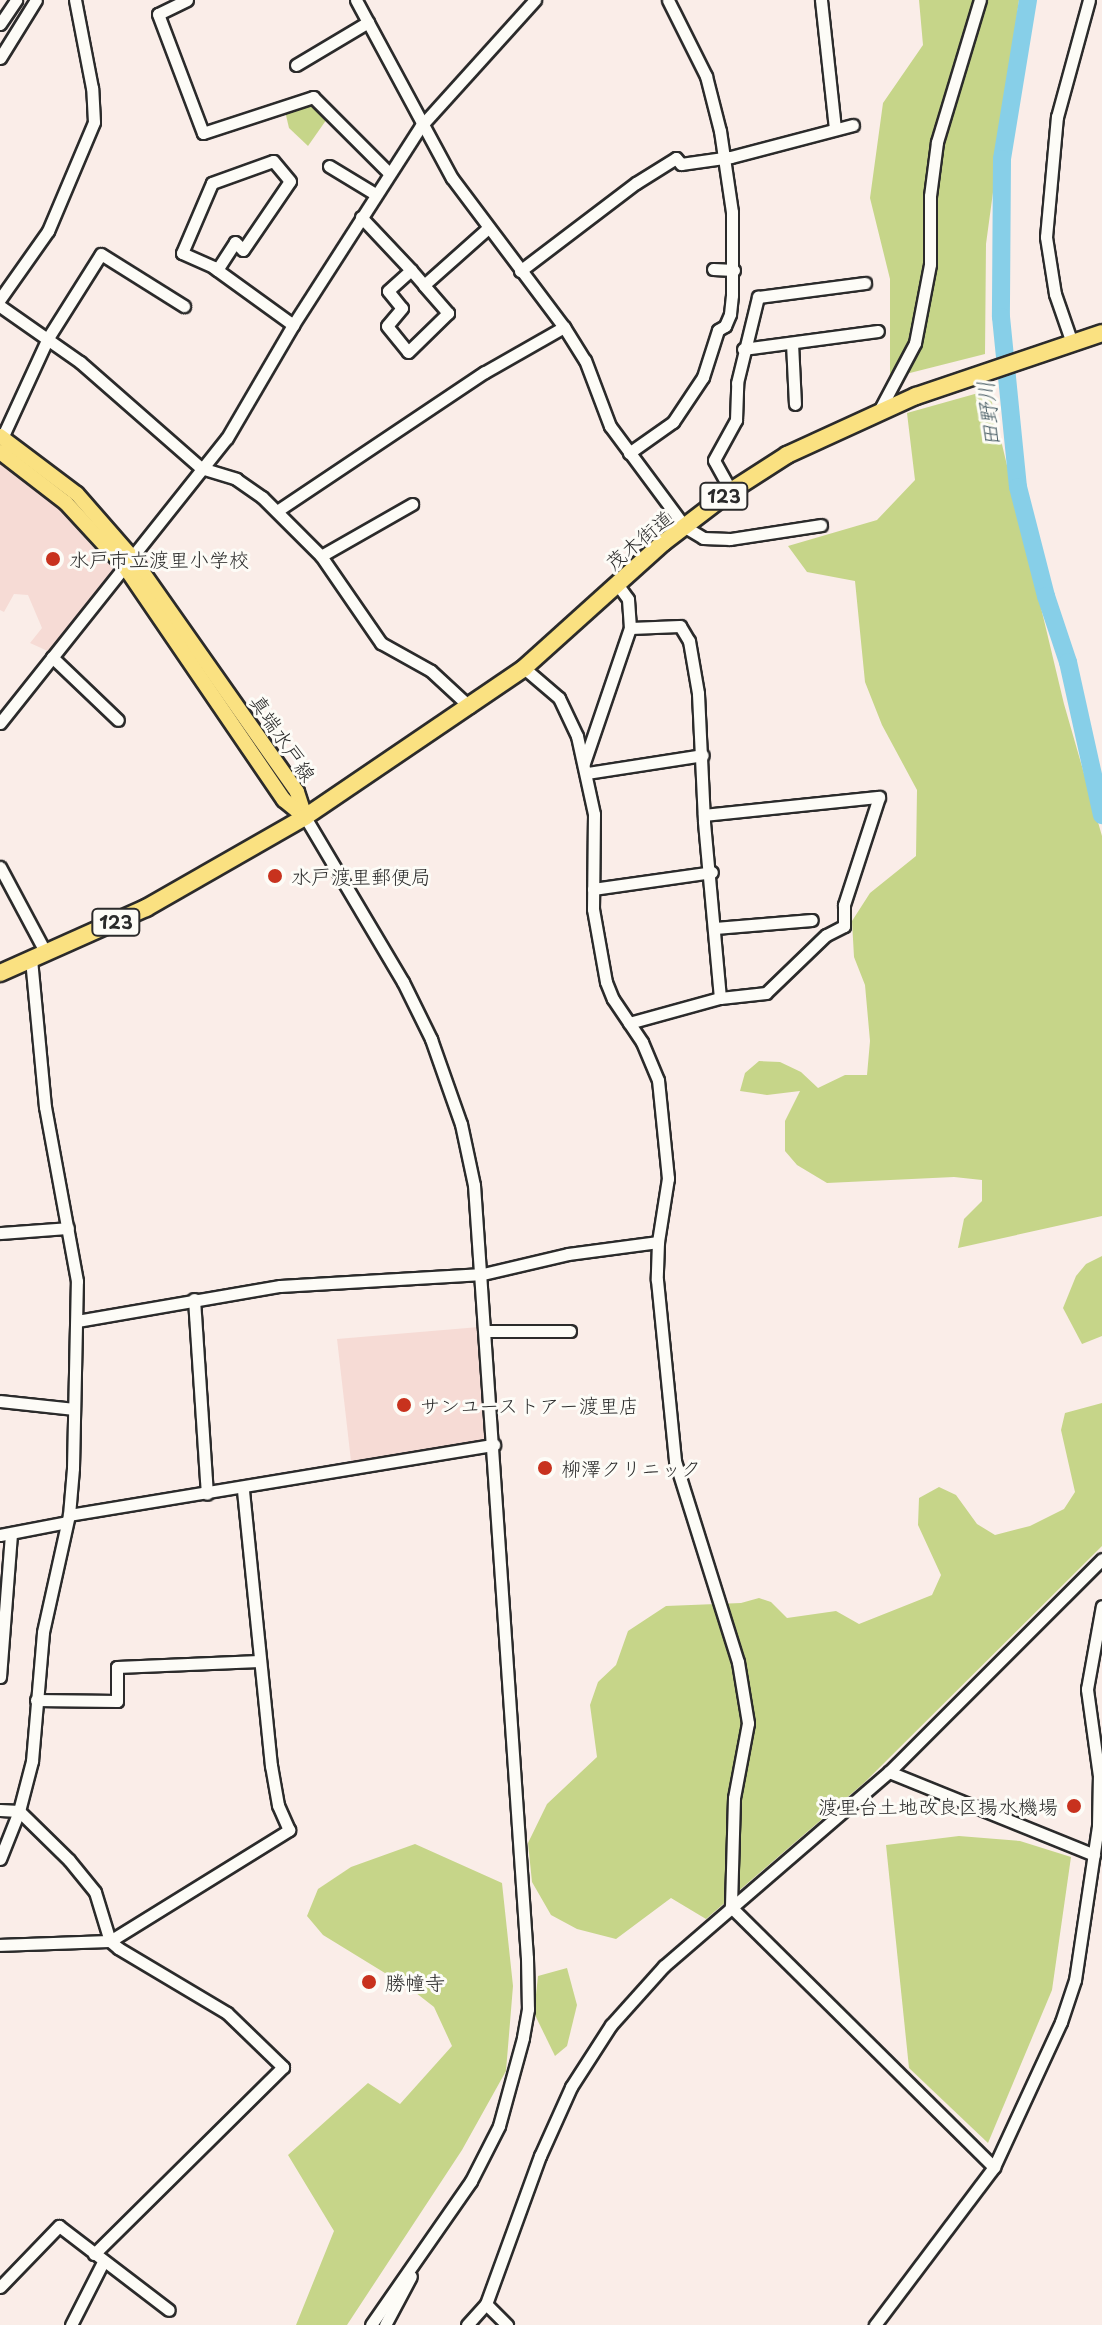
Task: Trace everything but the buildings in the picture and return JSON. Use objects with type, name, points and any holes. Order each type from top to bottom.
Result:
[{"type":"highway","name":"123","points":[[1072,343],[1102,333]]},
{"type":"highway","name":"茂木街道","points":[[0,973],[146,908],[305,817],[524,668],[685,527],[731,491],[787,455],[879,411],[1072,343]]},
{"type":"main road","name":"真端水戸線","points":[[1,442],[129,562],[284,800],[305,817]]},
{"type":"street","points":[[0,24],[4,8],[16,0]]},
{"type":"street","points":[[0,58],[36,0]]},
{"type":"street","points":[[0,299],[48,231],[94,122],[92,88],[75,0]]},
{"type":"street","points":[[356,0],[421,126],[488,228],[564,327],[585,360],[601,406],[629,453],[685,527],[703,538],[721,539],[768,535],[821,525]]},
{"type":"street","points":[[0,723],[227,438],[388,172],[421,126],[535,0]]},
{"type":"street","points":[[629,453],[673,422],[703,377],[718,330],[725,326],[730,314],[734,270],[732,212],[724,157],[706,76],[669,3],[683,0]]},
{"type":"street","points":[[821,0],[835,128]]},
{"type":"street","points":[[879,411],[915,343],[930,264],[930,196],[937,142],[980,0]]},
{"type":"street","points":[[1072,343],[1055,294],[1046,237],[1057,117],[1089,0]]},
{"type":"street","points":[[183,1],[158,14],[203,133],[313,97],[388,172]]},
{"type":"street","points":[[296,65],[368,22]]},
{"type":"street","points":[[520,271],[636,183],[676,158],[681,164],[724,157],[853,125]]},
{"type":"street","points":[[217,270],[235,242],[243,250],[290,181],[273,161],[212,183],[182,253],[217,270],[293,325]]},
{"type":"street","points":[[329,166],[375,194]]},
{"type":"street","points":[[361,217],[411,270],[448,313],[408,352],[387,326],[402,308],[388,291],[411,270]]},
{"type":"street","points":[[424,285],[488,228]]},
{"type":"street","points":[[1,442],[48,338],[101,254],[184,306]]},
{"type":"street","points":[[713,269],[734,270]]},
{"type":"street","points":[[731,491],[714,460],[736,420],[737,383],[743,349],[758,297],[865,283]]},
{"type":"street","points":[[0,306],[48,338],[205,469],[236,479],[277,511],[321,556],[381,643],[431,671],[470,707]]},
{"type":"street","points":[[277,511],[485,372],[564,327]]},
{"type":"street","points":[[743,349],[878,331]]},
{"type":"street","points":[[792,343],[795,404]]},
{"type":"street","points":[[321,556],[412,504]]},
{"type":"street","points":[[586,768],[630,628],[628,599],[617,584]]},
{"type":"street","points":[[630,628],[680,626],[689,641],[703,755],[704,815],[712,872],[720,998]]},
{"type":"street","points":[[52,657],[118,720]]},
{"type":"street","points":[[524,668],[559,698],[586,768],[597,838],[593,889],[606,982],[653,1064],[663,1110],[668,1178],[658,1242],[657,1280],[675,1461],[745,1694],[748,1723],[734,1798],[731,1907],[994,2167]]},
{"type":"street","points":[[586,768],[703,755]]},
{"type":"street","points":[[629,1023],[720,998],[766,993],[826,935],[844,926],[844,905],[879,797],[704,815]]},
{"type":"street","points":[[305,817],[403,982],[443,1069],[468,1153],[483,1274],[528,2009],[509,2097],[485,2157],[371,2325]]},
{"type":"street","points":[[0,867],[38,956],[45,1107],[77,1281],[68,1519],[43,1632],[32,1761],[19,1811],[0,1859]]},
{"type":"street","points":[[593,889],[712,872]]},
{"type":"street","points":[[715,928],[812,920]]},
{"type":"street","points":[[0,1233],[68,1228]]},
{"type":"street","points":[[77,1321],[280,1286],[483,1274],[568,1254],[658,1242]]},
{"type":"street","points":[[194,1299],[207,1494]]},
{"type":"street","points":[[486,1331],[570,1331]]},
{"type":"street","points":[[0,1401],[74,1409]]},
{"type":"street","points":[[0,1677],[5,1535],[68,1519],[494,1445]]},
{"type":"street","points":[[0,1945],[110,1941],[289,1830],[278,1805],[259,1661],[243,1488]]},
{"type":"street","points":[[467,2325],[486,2304],[540,2156],[571,2087],[622,2013],[664,1966],[889,1772],[1102,1559]]},
{"type":"street","points":[[875,2325],[994,2167],[1061,2022],[1075,1980],[1094,1855],[1100,1778],[1087,1689],[1102,1606]]},
{"type":"street","points":[[36,1700],[117,1701],[117,1667],[259,1661]]},
{"type":"street","points":[[889,1772],[1094,1855]]},
{"type":"street","points":[[0,1810],[19,1811],[69,1860],[95,1892],[110,1941],[166,1980],[234,2018],[283,2067],[99,2258],[71,2325]]},
{"type":"street","points":[[0,2287],[59,2226],[169,2310]]},
{"type":"street","points":[[385,2325],[409,2283],[416,2260]]},
{"type":"street","points":[[486,2304],[507,2325]]},
{"type":"shaded area","name":"水戸市立渡里小学校","points":[[0,462],[41,490],[115,571],[50,652],[30,643],[42,628],[28,595],[14,594],[4,612],[0,610]]},
{"type":"shaded area","points":[[479,1327],[485,1440],[351,1461],[337,1339]]},
{"type":"green space","points":[[919,0],[1019,0],[986,244],[985,354],[890,378],[890,279],[870,198],[883,103],[923,45]]},
{"type":"green space","points":[[313,102],[329,116],[308,146],[289,128],[285,111]]},
{"type":"green space","points":[[989,390],[1064,704],[1102,836],[1102,1216],[958,1248],[964,1219],[982,1201],[982,1180],[954,1177],[827,1183],[797,1165],[785,1151],[785,1121],[800,1091],[767,1095],[740,1091],[745,1073],[759,1061],[780,1062],[801,1072],[818,1088],[845,1075],[867,1075],[870,1041],[865,985],[854,957],[852,921],[870,893],[916,856],[917,790],[882,725],[865,682],[855,581],[807,572],[788,546],[877,520],[915,480],[907,413]]},
{"type":"green space","points":[[1102,1256],[1102,1336],[1082,1344],[1063,1308],[1076,1276],[1086,1264]]},
{"type":"green space","points":[[1102,1403],[1102,1546],[865,1782],[706,1919],[671,1898],[616,1939],[577,1929],[551,1915],[532,1882],[528,1843],[547,1804],[597,1757],[590,1705],[598,1682],[616,1665],[628,1631],[666,1606],[741,1603],[759,1598],[771,1602],[787,1618],[836,1611],[859,1624],[932,1595],[941,1575],[918,1525],[919,1498],[939,1487],[956,1495],[977,1524],[995,1535],[1030,1526],[1064,1509],[1075,1492],[1061,1430],[1065,1413]]},
{"type":"green space","points":[[959,1836],[1020,1841],[1071,1857],[1052,1990],[988,2143],[909,2068],[886,1845]]},
{"type":"green space","points":[[415,1844],[502,1883],[513,1986],[506,2071],[462,2150],[347,2325],[296,2325],[334,2231],[288,2155],[368,2083],[400,2104],[452,2046],[434,2007],[411,1989],[323,1935],[307,1916],[318,1889],[351,1867]]},
{"type":"green space","points":[[567,1968],[577,2005],[567,2046],[555,2056],[534,2013],[538,1976]]},
{"type":"waterway","name":"田野川","points":[[1028,0],[1002,159],[1001,317],[1018,487],[1046,596],[1068,662],[1102,815]]},
{"type":"place","name":"水戸市立渡里小学校","points":[[53,559]]},
{"type":"place","name":"水戸渡里郵便局","points":[[275,876]]},
{"type":"place","name":"サンユーストアー渡里店","points":[[404,1405]]},
{"type":"place","name":"柳澤クリニック","points":[[545,1468]]},
{"type":"place","name":"渡里台土地改良区揚水機場","points":[[1074,1806]]},
{"type":"place","name":"勝幢寺","points":[[369,1982]]}]
